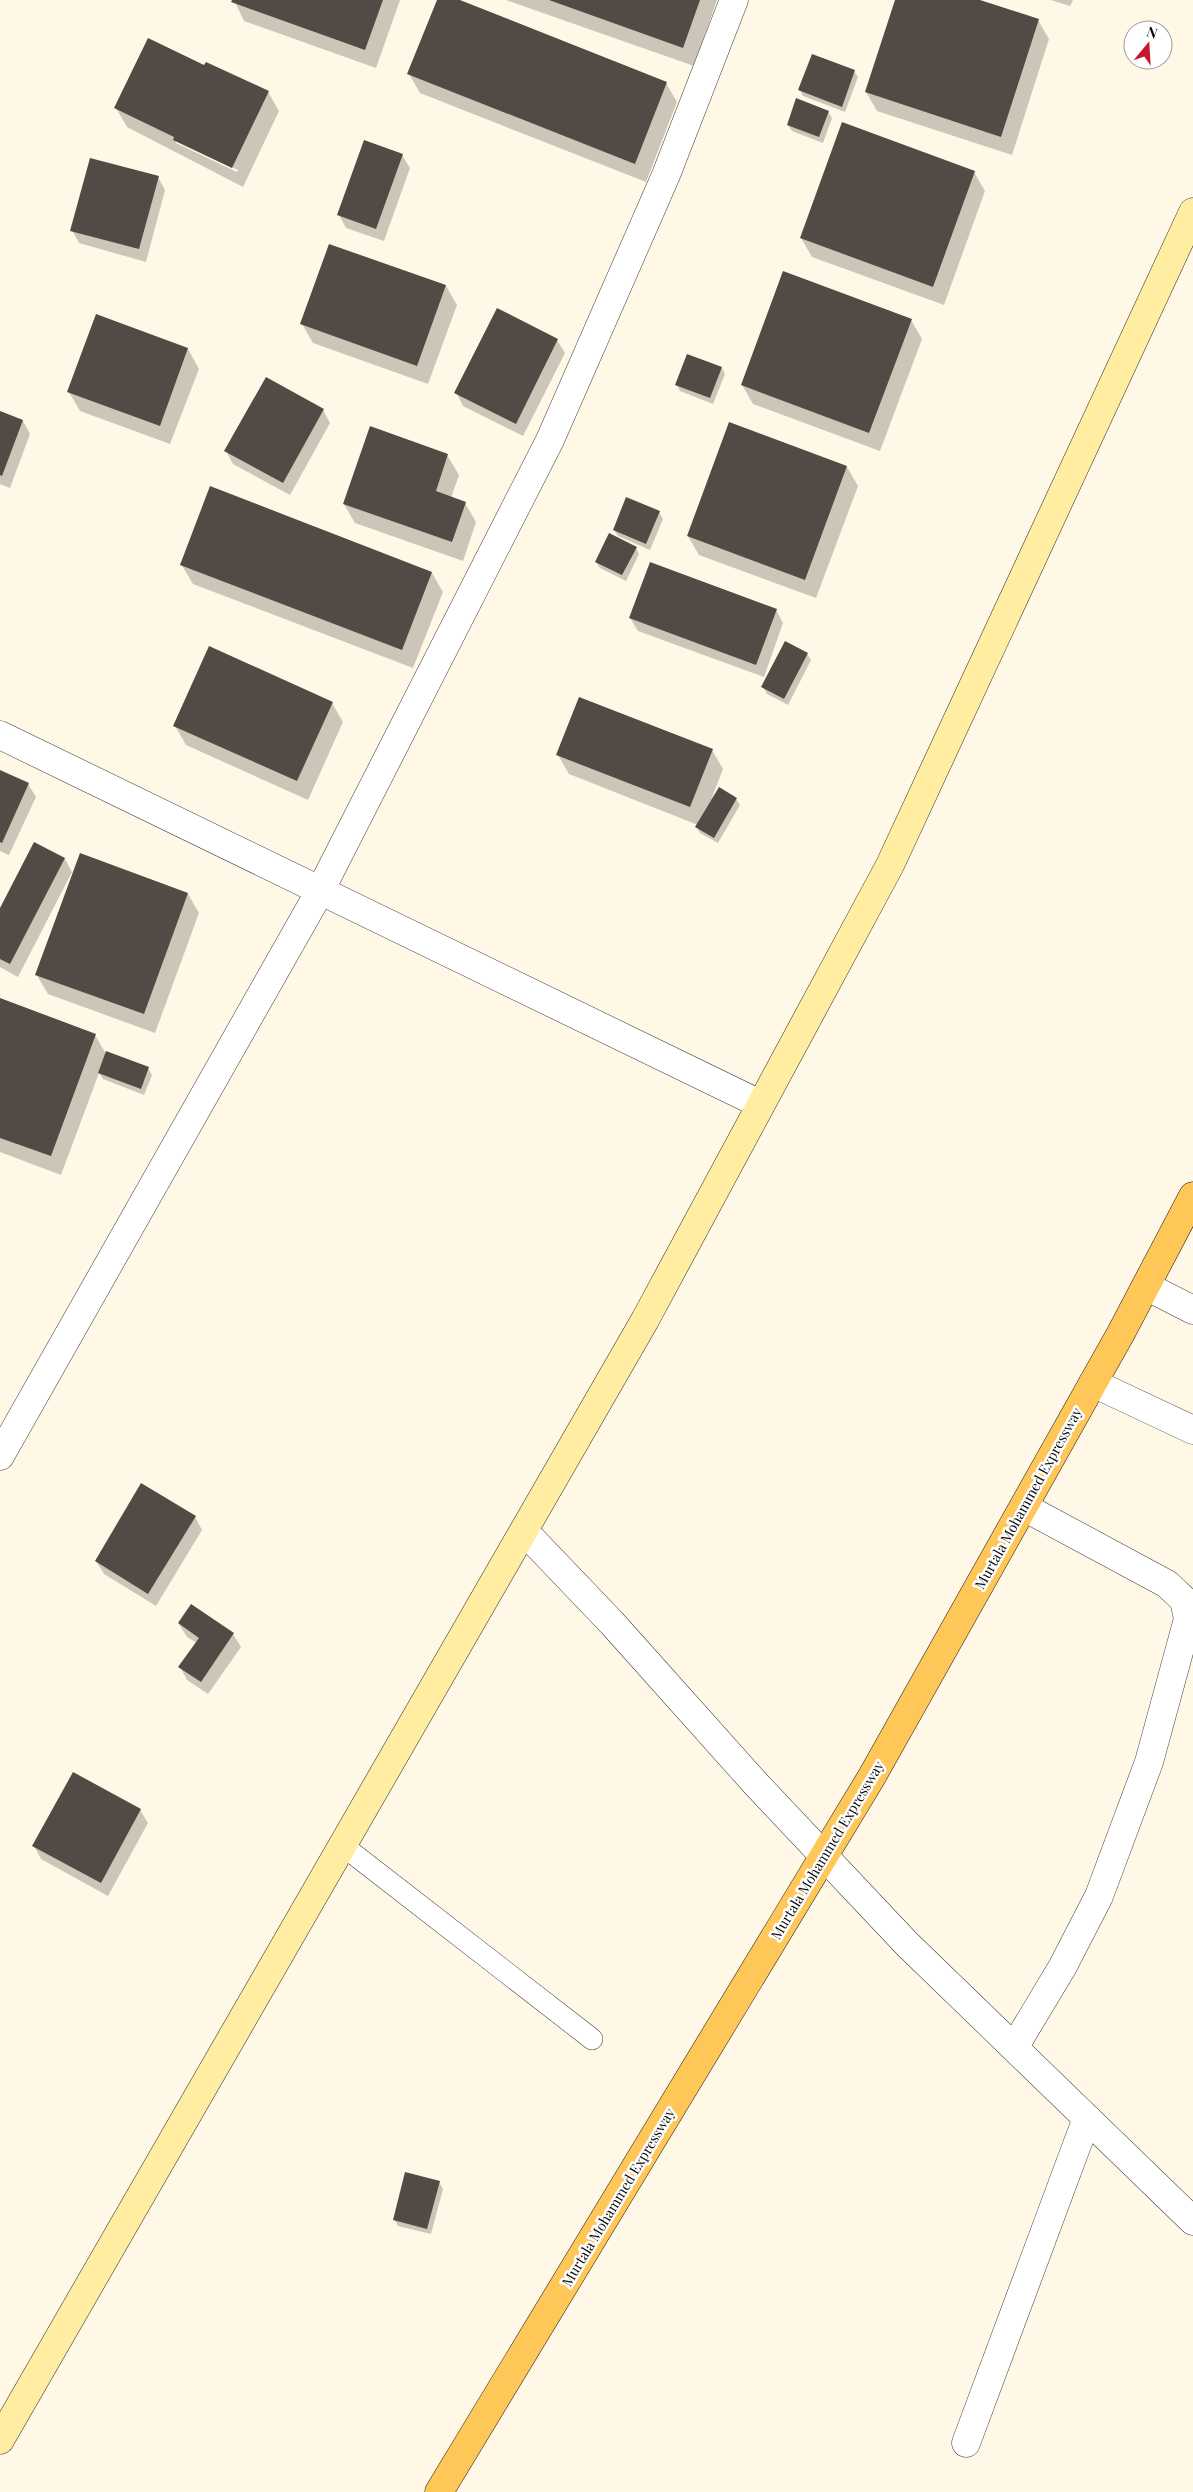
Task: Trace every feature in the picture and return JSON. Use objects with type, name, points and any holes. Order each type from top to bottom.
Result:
[{"type":"main road","points":[[0,2440],[645,1320],[911,822],[1193,212]]},
{"type":"main road","name":"Murtala Mohammed Expressway","points":[[440,2492],[871,1778],[1093,1383],[1193,1196]]},
{"type":"street","points":[[0,1456],[320,891],[550,440],[666,175],[734,0]]},
{"type":"street","points":[[0,735],[760,1104]]},
{"type":"street","points":[[1146,1286],[1193,1310]]},
{"type":"street","points":[[1093,1383],[1193,1430]]},
{"type":"street","points":[[1015,2046],[1062,1966],[1099,1896],[1150,1762],[1188,1618],[1188,1600],[1167,1584],[1024,1506]]},
{"type":"street","points":[[524,1531],[907,1944],[1015,2046],[1193,2221]]},
{"type":"street","points":[[966,2443],[1087,2118]]},
{"type":"lane","points":[[342,1846],[592,2039]]},
{"type":"building","points":[[232,0],[383,0],[365,50],[231,2]]},
{"type":"building","points":[[437,0],[460,0],[667,82],[635,164],[407,74]]},
{"type":"building","points":[[549,0],[700,0],[683,48]]},
{"type":"building","points":[[895,0],[980,0],[1039,19],[1001,137],[865,92]]},
{"type":"building","points":[[148,38],[204,65],[206,62],[269,91],[232,168],[173,140],[174,137],[114,108]]},
{"type":"building","points":[[812,54],[855,70],[842,107],[798,90]]},
{"type":"building","points":[[796,98],[829,111],[819,137],[787,125]]},
{"type":"building","points":[[842,122],[975,171],[933,287],[800,238]]},
{"type":"building","points":[[364,140],[403,154],[376,229],[337,215]]},
{"type":"building","points":[[90,158],[159,176],[139,249],[70,231]]},
{"type":"building","points":[[329,244],[446,285],[417,366],[300,324]]},
{"type":"building","points":[[783,271],[912,319],[869,433],[741,385]]},
{"type":"building","points":[[497,308],[558,339],[516,424],[454,393]]},
{"type":"building","points":[[96,314],[188,348],[160,426],[67,392]]},
{"type":"building","points":[[687,354],[722,367],[710,398],[675,385]]},
{"type":"building","points":[[266,377],[324,409],[283,483],[224,451]]},
{"type":"building","points":[[0,411],[23,420],[2,476],[0,475]]},
{"type":"building","points":[[729,422],[847,466],[805,580],[687,536]]},
{"type":"building","points":[[370,426],[448,454],[436,491],[466,502],[452,542],[343,504]]},
{"type":"building","points":[[210,486],[432,572],[402,650],[180,565]]},
{"type":"building","points":[[626,497],[660,511],[646,544],[613,530]]},
{"type":"building","points":[[609,533],[637,547],[622,575],[595,562]]},
{"type":"building","points":[[650,562],[777,609],[756,665],[629,618]]},
{"type":"building","points":[[785,641],[808,653],[784,699],[761,687]]},
{"type":"building","points":[[209,646],[333,702],[297,781],[173,726]]},
{"type":"building","points":[[579,697],[713,749],[690,807],[556,755]]},
{"type":"building","points":[[0,770],[29,783],[2,843],[0,842]]},
{"type":"building","points":[[719,787],[737,798],[714,838],[695,827]]},
{"type":"building","points":[[34,842],[65,858],[10,964],[0,959],[0,908]]},
{"type":"building","points":[[80,853],[188,893],[144,1014],[35,975]]},
{"type":"building","points":[[0,998],[96,1034],[51,1156],[0,1138]]},
{"type":"building","points":[[106,1051],[149,1067],[141,1089],[98,1073]]},
{"type":"building","points":[[141,1483],[196,1516],[148,1594],[95,1561]]},
{"type":"building","points":[[191,1604],[234,1633],[201,1682],[178,1667],[199,1638],[178,1623]]},
{"type":"building","points":[[73,1772],[141,1809],[101,1883],[32,1846]]},
{"type":"building","points":[[405,2172],[440,2181],[427,2229],[393,2220]]}]
